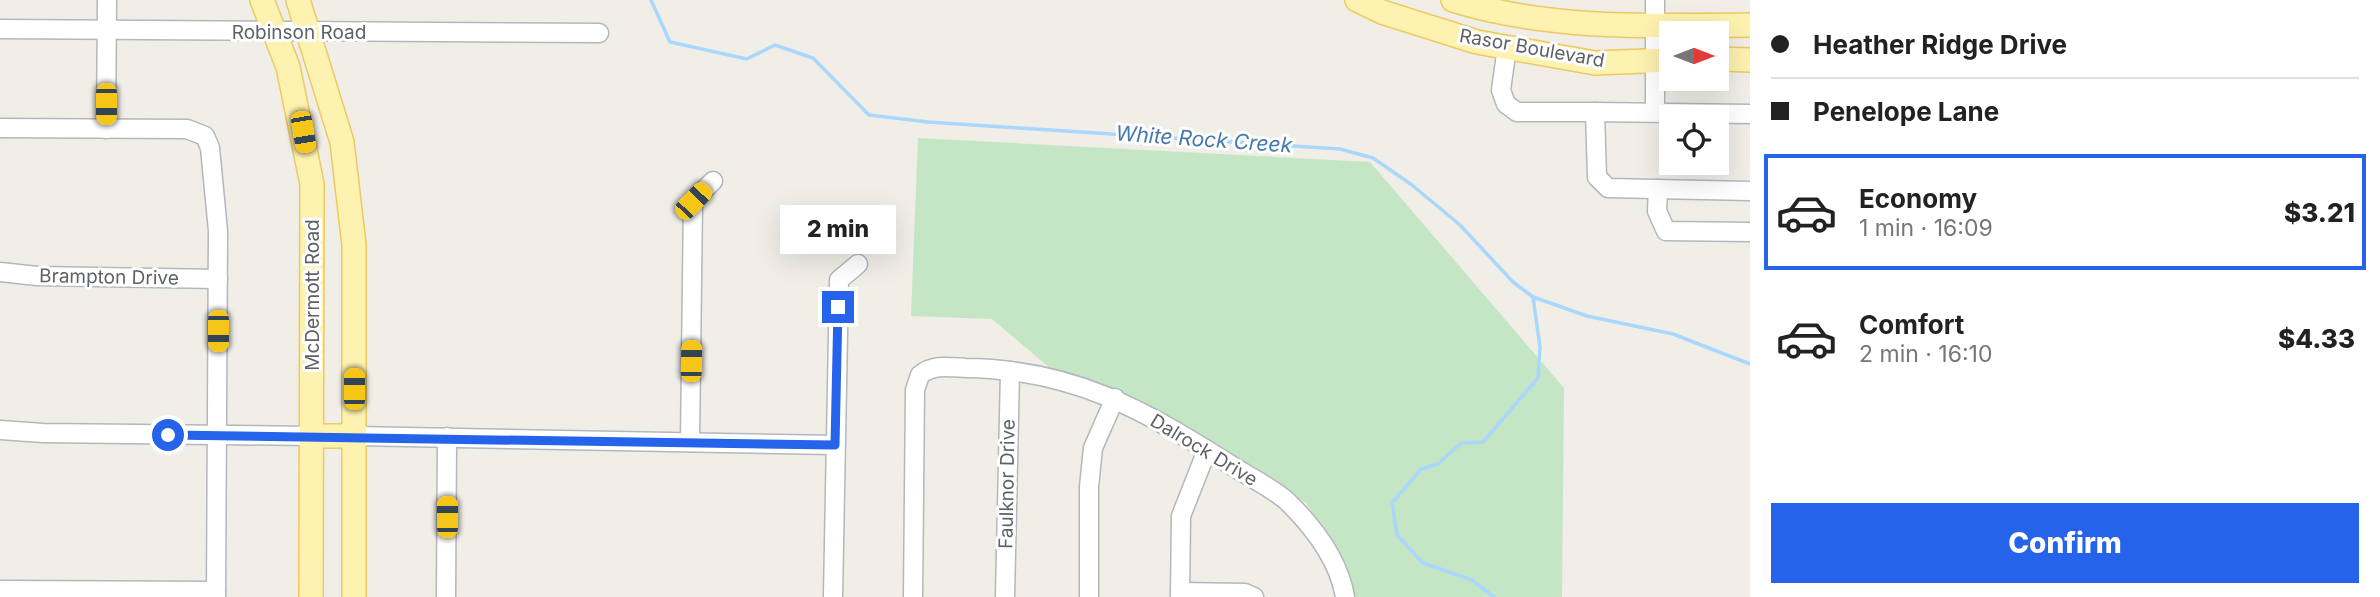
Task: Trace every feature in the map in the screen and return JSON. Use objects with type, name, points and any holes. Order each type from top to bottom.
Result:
[{"type":"main road","name":"McDermott Road","points":[[262,0],[276,32],[299,106],[312,184],[311,597]]},
{"type":"main road","name":"McDermott Road","points":[[298,0],[342,142],[354,245],[354,597]]},
{"type":"main road","name":"Rasor Boulevard","points":[[1357,0],[1382,12],[1477,42],[1595,63],[1659,60]]},
{"type":"main road","name":"Rasor Boulevard","points":[[1453,0],[1488,11],[1590,25],[1750,25]]},
{"type":"main road","points":[[1729,59],[1750,60]]},
{"type":"main road","points":[[312,436],[354,436]]},
{"type":"street","points":[[106,129],[107,0]]},
{"type":"street","points":[[1655,0],[1655,25],[1659,41]]},
{"type":"street","name":"Robinson Road","points":[[0,29],[599,33]]},
{"type":"street","points":[[1507,47],[1501,90],[1506,104],[1517,112],[1750,114]]},
{"type":"street","points":[[1656,112],[1659,91]]},
{"type":"street","points":[[1595,112],[1597,177],[1608,188],[1750,191]]},
{"type":"street","points":[[0,128],[187,130],[205,136],[211,148],[217,195],[219,279],[216,594],[0,590]]},
{"type":"street","points":[[690,442],[693,201],[713,181]]},
{"type":"street","points":[[1658,189],[1657,211],[1666,231],[1750,232]]},
{"type":"street","points":[[833,597],[839,280],[858,264]]},
{"type":"street","name":"Brampton Drive","points":[[0,272],[37,276],[219,279]]},
{"type":"street","name":"Dalrock Drive","points":[[913,597],[916,383],[924,372],[940,367],[1010,371],[1080,385],[1115,398],[1207,450],[1287,501],[1320,539],[1337,567],[1345,597]]},
{"type":"street","name":"Faulknor Drive","points":[[1005,597],[1010,371]]},
{"type":"street","points":[[1088,597],[1089,487],[1093,448],[1115,398]]},
{"type":"street","points":[[0,430],[43,433],[312,436]]},
{"type":"street","points":[[354,436],[835,445]]},
{"type":"street","points":[[446,597],[447,437]]},
{"type":"street","points":[[1207,450],[1181,516],[1180,595],[1245,593],[1254,597]]},
{"type":"green space","points":[[918,138],[1370,162],[1564,388],[1562,597],[1353,597],[1347,568],[1306,503],[1257,471],[1108,386],[1051,369],[992,319],[911,316]]},
{"type":"waterway","name":"White Rock Creek","points":[[651,0],[670,42],[747,59],[775,45],[813,58],[869,115],[928,122],[1340,149],[1373,158],[1412,185],[1460,225],[1513,282],[1533,297],[1587,316],[1673,334],[1750,364]]},
{"type":"waterway","points":[[1494,597],[1472,580],[1423,563],[1397,535],[1392,503],[1421,469],[1438,464],[1461,443],[1483,442],[1538,378],[1540,347],[1533,297]]},
{"type":"route","points":[[168,435],[835,445],[838,307]]}]
